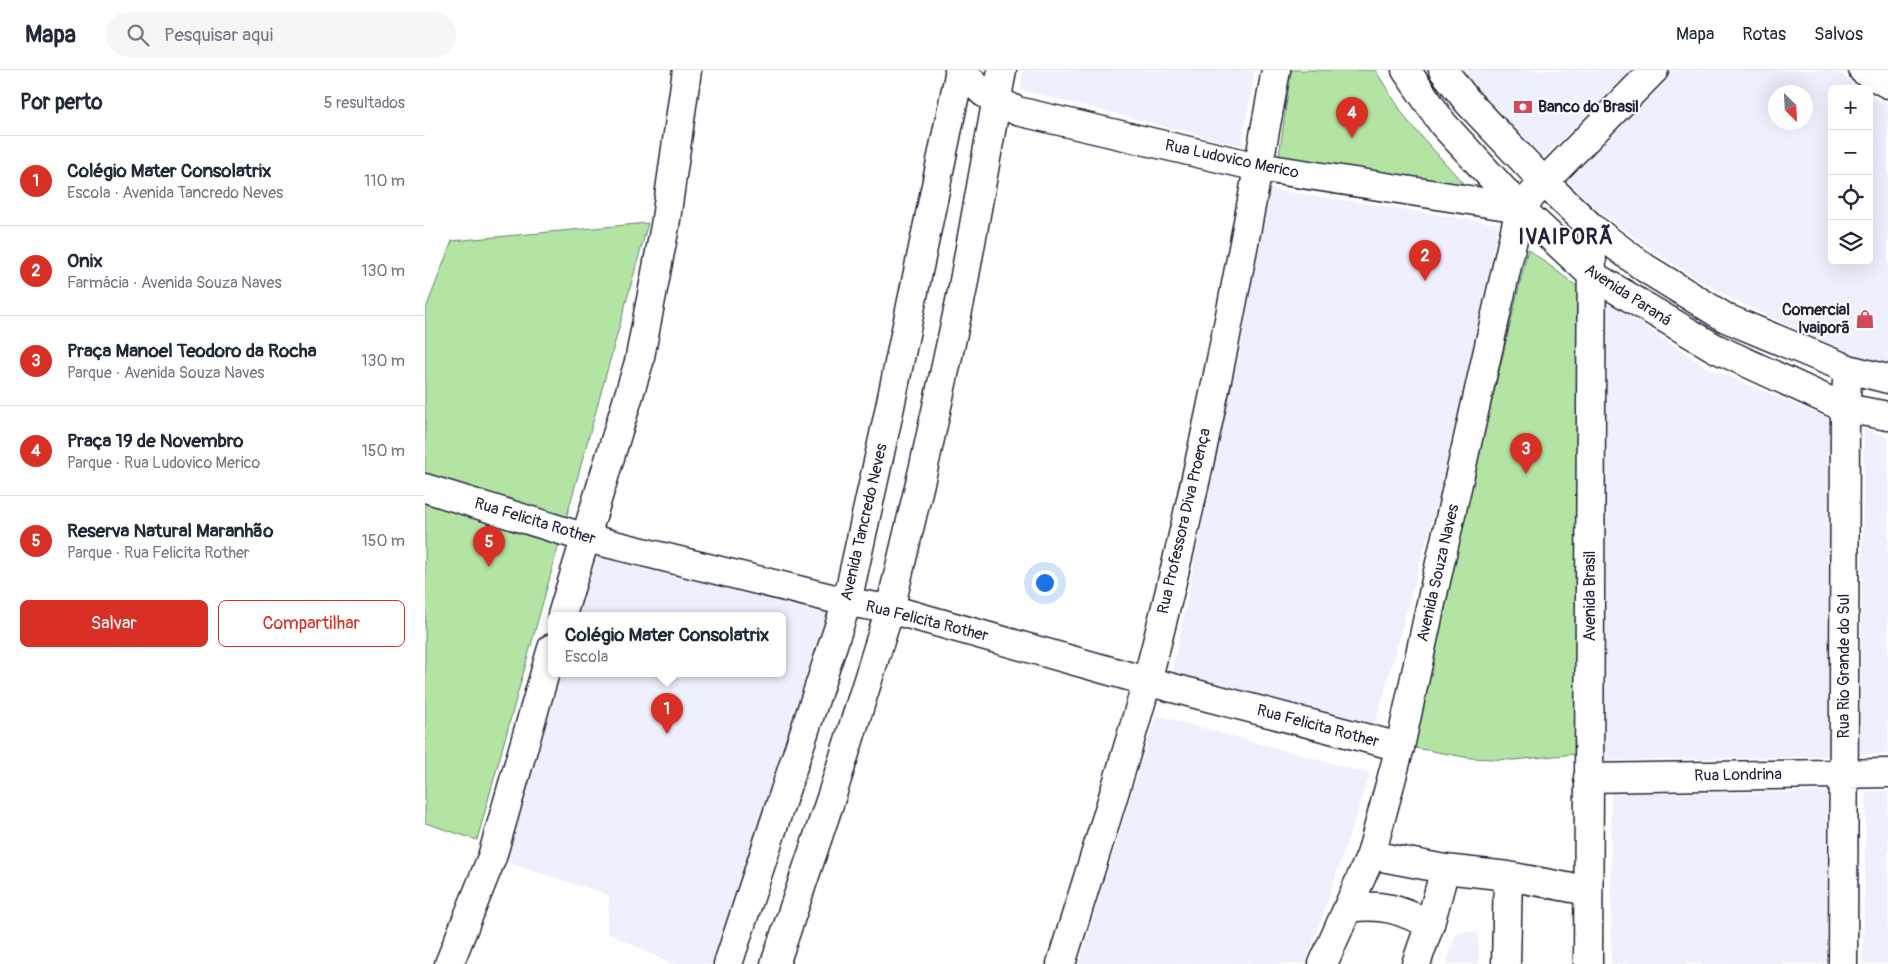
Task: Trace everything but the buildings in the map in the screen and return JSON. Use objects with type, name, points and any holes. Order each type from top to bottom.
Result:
[{"type":"street","points":[[563,612],[639,362],[665,226],[687,70]]},
{"type":"street","name":"Rua Ludovico Merico","points":[[959,70],[985,93],[1017,111],[1258,167],[1520,208]]},
{"type":"street","name":"Avenida Tancredo Neves","points":[[728,964],[847,602],[889,411],[959,70]]},
{"type":"street","points":[[775,964],[831,798],[890,610],[925,466],[962,292],[1003,70]]},
{"type":"street","name":"Rua Professora Diva Proença","points":[[1061,964],[1146,682],[1188,513],[1225,340],[1276,70]]},
{"type":"street","name":"Avenida Paraná","points":[[1406,70],[1443,124],[1520,208],[1592,275],[1715,348],[1845,408],[1888,416]]},
{"type":"street","name":"Avenida Paraná","points":[[1443,70],[1468,102],[1545,182],[1592,228],[1645,268],[1726,318],[1848,369],[1888,379]]},
{"type":"street","points":[[1520,208],[1655,70]]},
{"type":"street","points":[[1863,70],[1888,84]]},
{"type":"street","name":"Avenida Souza Naves","points":[[1323,964],[1371,854],[1400,747],[1520,208]]},
{"type":"street","name":"Avenida Brasil","points":[[1587,964],[1592,228]]},
{"type":"street","name":"Rua Rio Grande do Sul","points":[[1843,964],[1845,408],[1848,369]]},
{"type":"street","name":"Rua Felicita Rother","points":[[425,488],[586,538],[847,602],[890,610],[1146,682],[1400,747]]},
{"type":"street","points":[[449,964],[493,857],[548,662]]},
{"type":"street","name":"Rua Londrina","points":[[1588,778],[1888,773]]},
{"type":"street","points":[[1371,854],[1588,891]]},
{"type":"street","points":[[1416,964],[1430,924],[1445,868]]},
{"type":"street","points":[[1506,964],[1508,876]]},
{"type":"street","points":[[1349,908],[1367,905],[1384,906],[1404,912],[1430,924]]},
{"type":"shaded area","points":[[1023,70],[1255,70],[1242,146],[1021,90]]},
{"type":"shaded area","points":[[1464,70],[1633,70],[1544,157],[1485,100]]},
{"type":"shaded area","points":[[1673,70],[1835,70],[1856,85],[1828,85],[1828,265],[1873,265],[1873,97],[1888,104],[1888,363],[1849,355],[1730,298],[1657,254],[1603,214],[1564,178]]},
{"type":"shaded area","points":[[1270,189],[1499,224],[1463,409],[1375,725],[1171,679]]},
{"type":"shaded area","points":[[1607,301],[1706,367],[1830,419],[1829,756],[1604,761]]},
{"type":"shaded area","points":[[1864,429],[1888,437],[1888,754],[1860,754]]},
{"type":"shaded area","points":[[592,548],[833,607],[721,964],[671,964],[607,932],[609,895],[506,862],[557,677],[786,677],[786,612],[575,612]]},
{"type":"shaded area","points":[[1156,715],[1370,774],[1306,964],[1079,964]]},
{"type":"shaded area","points":[[1866,791],[1888,791],[1888,964],[1863,964]]},
{"type":"shaded area","points":[[1827,792],[1827,964],[1611,964],[1611,793]]},
{"type":"shaded area","points":[[1456,932],[1478,932],[1479,964],[1446,964]]},
{"type":"green space","points":[[1291,70],[1375,70],[1407,120],[1469,190],[1279,157]]},
{"type":"green space","points":[[648,223],[477,840],[425,823],[425,311],[452,241]]},
{"type":"green space","points":[[1528,249],[1578,287],[1575,754],[1514,760],[1470,758],[1410,747]]},
{"type":"place","name":"Banco do Brasil","points":[[1523,107]]},
{"type":"place","name":"Praça 19 de Novembro","points":[[1352,138]]},
{"type":"place","name":"Onix","points":[[1425,281]]},
{"type":"place","name":"Comercial Ivaiporã","points":[[1865,319]]},
{"type":"place","name":"Praça Manoel Teodoro da Rocha","points":[[1526,474]]},
{"type":"place","name":"Reserva Natural Maranhão","points":[[489,567]]},
{"type":"place","name":"Colégio Mater Consolatrix","points":[[667,734]]},
{"type":"district","name":"IVAIPORÃ","points":[[1566,237]]}]
